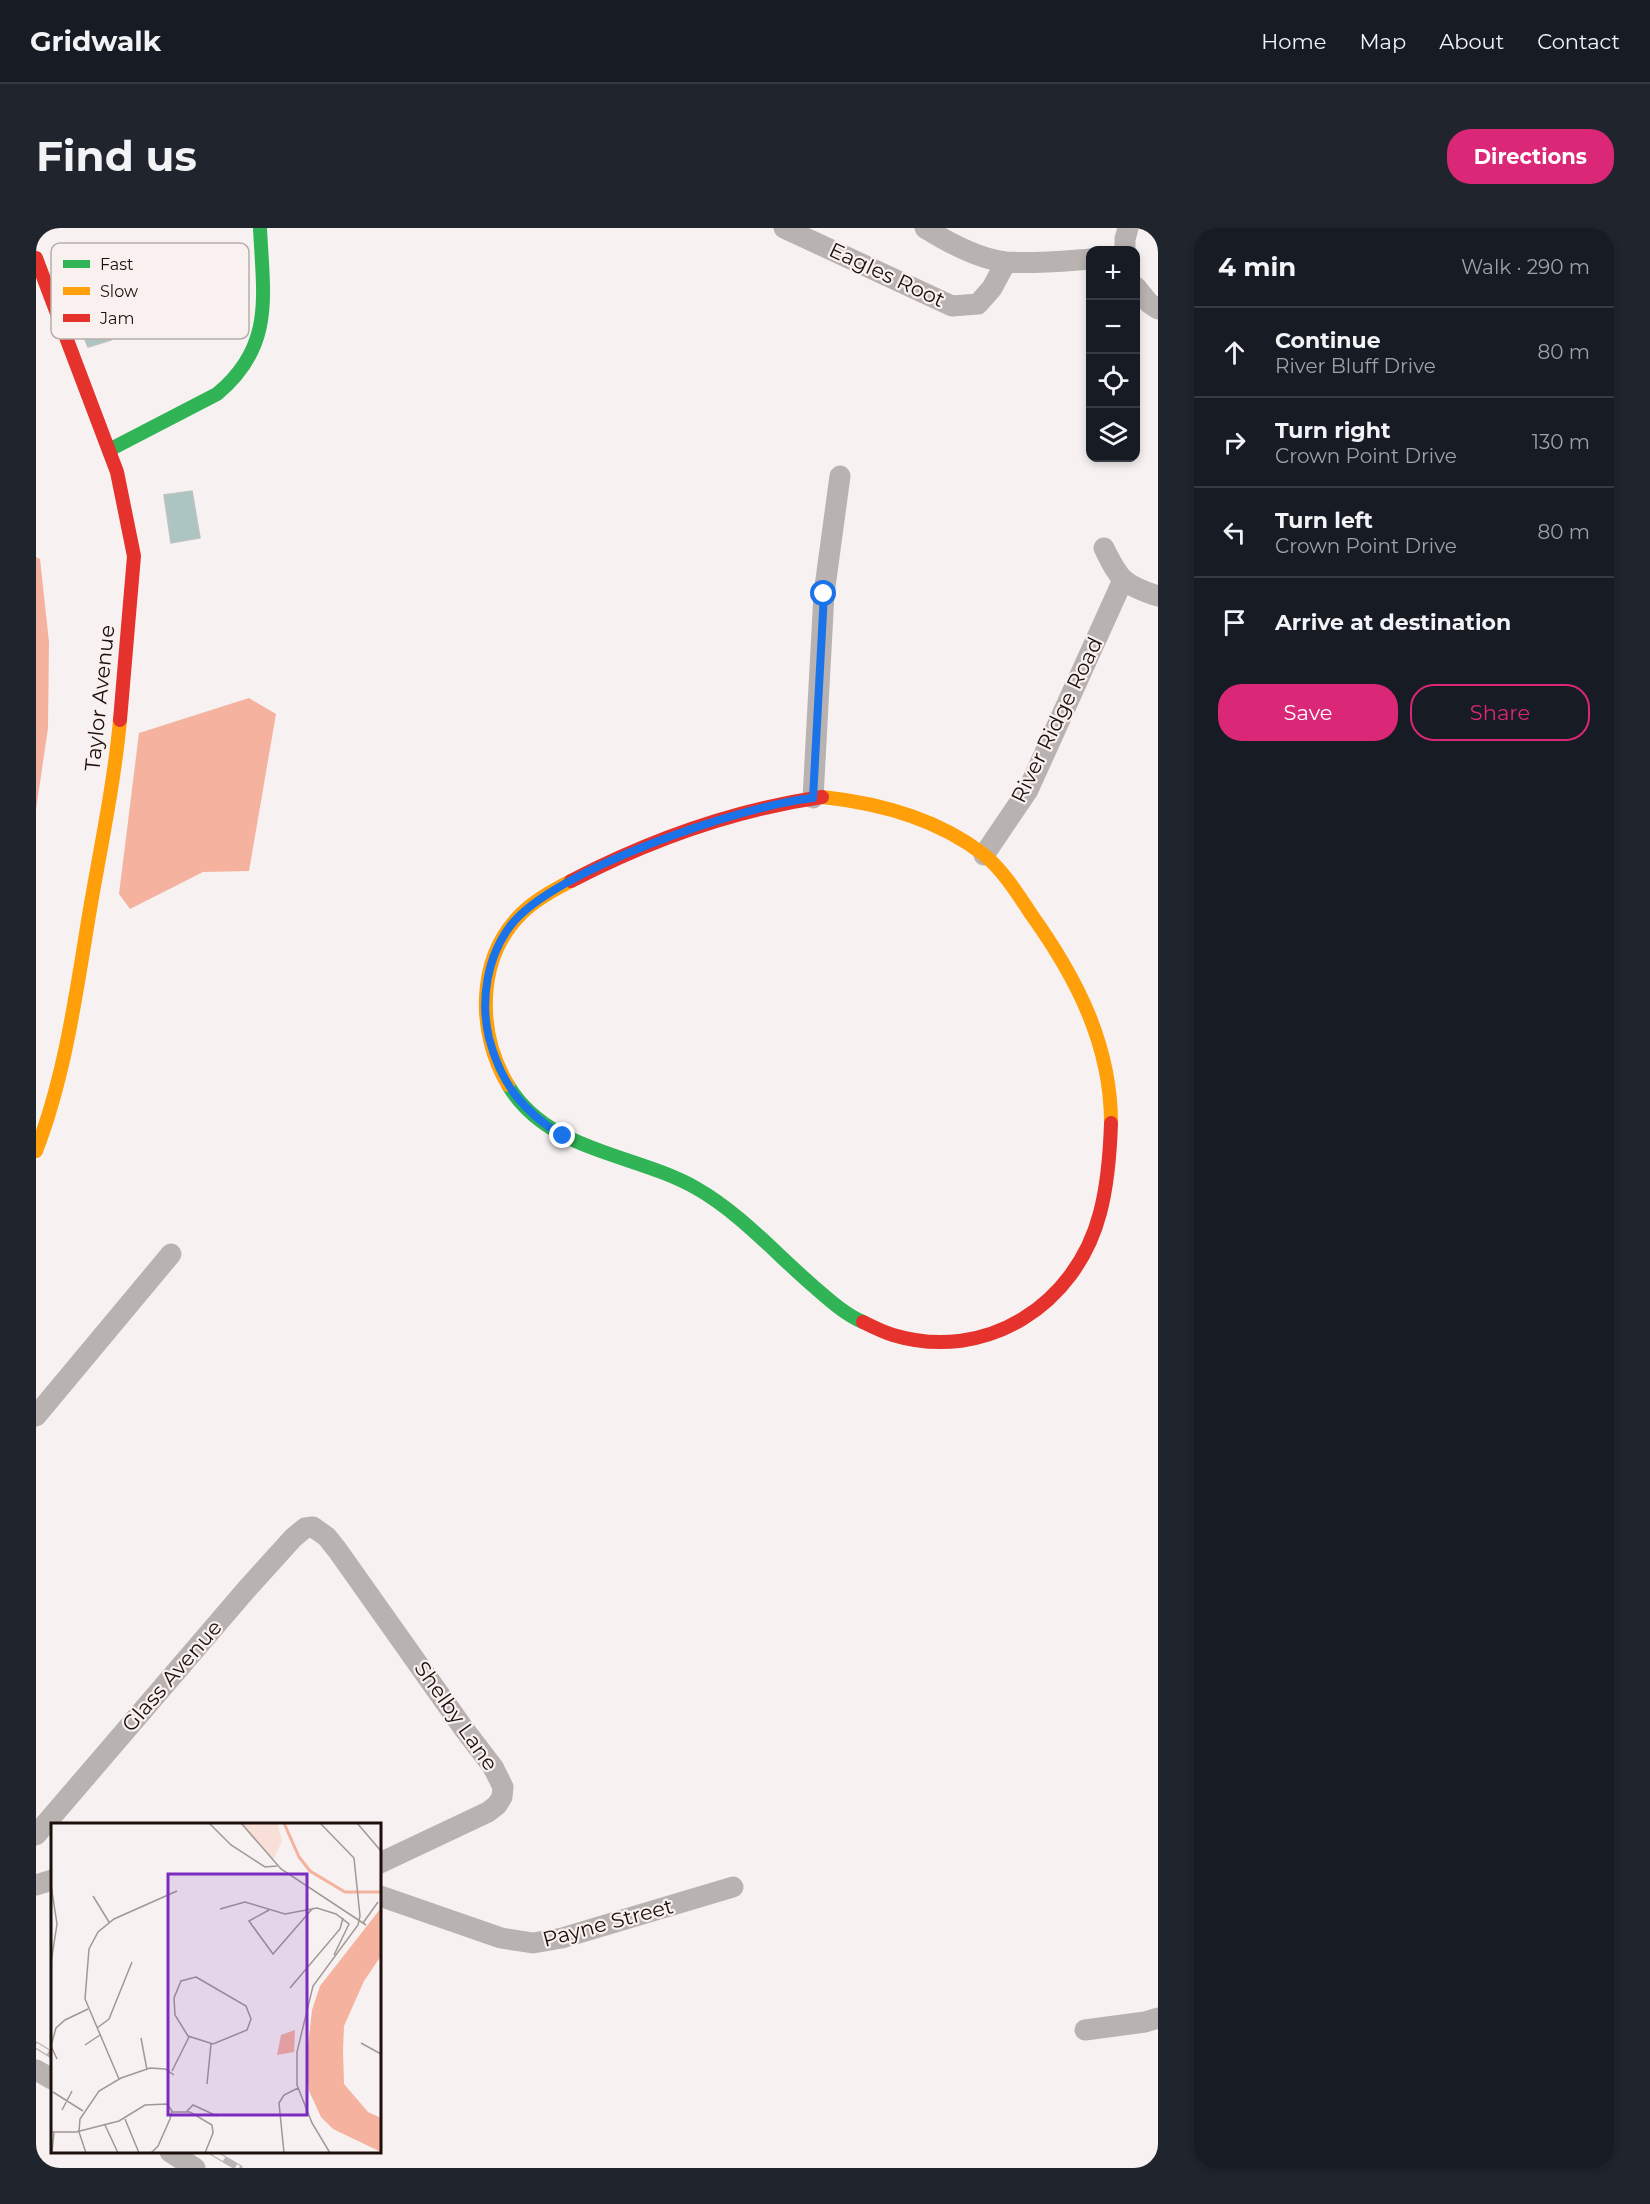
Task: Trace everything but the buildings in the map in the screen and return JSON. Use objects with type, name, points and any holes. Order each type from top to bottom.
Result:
[{"type":"street","points":[[109,450],[197,407],[237,377],[248,361],[261,324],[263,285],[260,228]]},
{"type":"street","name":"Eagles Root","points":[[784,228],[952,306],[978,304],[992,288],[1006,262]]},
{"type":"street","points":[[925,228],[962,248],[1006,262],[1086,259]]},
{"type":"street","points":[[1125,246],[1128,228]]},
{"type":"street","name":"Taylor Avenue","points":[[36,258],[51,297]]},
{"type":"street","points":[[1140,292],[1149,303],[1158,309]]},
{"type":"street","name":"Taylor Avenue","points":[[36,1151],[45,1128],[69,1035],[118,738],[134,555],[123,494],[109,450],[67,339]]},
{"type":"street","points":[[813,798],[824,594],[840,476]]},
{"type":"street","points":[[1104,548],[1117,575],[1158,596]]},
{"type":"street","name":"River Ridge Road","points":[[984,855],[1028,790],[1123,580]]},
{"type":"street","points":[[813,798],[847,798],[899,810],[946,831],[984,855],[1024,905],[1070,973],[1088,1011],[1105,1064],[1110,1099],[1109,1170],[1103,1203],[1093,1233],[1081,1260],[1065,1284],[1047,1304],[1015,1325],[991,1334],[953,1342],[928,1342],[891,1335],[852,1317],[805,1280],[737,1216],[690,1184],[664,1172],[563,1136],[542,1123],[524,1107],[504,1078],[491,1046],[486,1023],[485,1001],[488,981],[500,943],[519,916],[547,896],[594,869],[653,843],[747,811],[813,798]]},
{"type":"street","points":[[36,1416],[171,1254]]},
{"type":"street","name":"Glass Avenue","points":[[36,1836],[261,1574],[300,1532],[307,1527],[315,1528]]},
{"type":"street","name":"Shelby Lane","points":[[315,1528],[327,1537],[351,1568],[464,1729],[494,1767],[503,1787],[502,1797],[497,1805],[488,1812],[381,1863]]},
{"type":"street","points":[[36,1885],[51,1880]]},
{"type":"street","name":"Payne Street","points":[[381,1896],[501,1938],[533,1943],[547,1942],[582,1933],[733,1887]]},
{"type":"street","points":[[1085,2030],[1145,2022],[1158,2018]]},
{"type":"street","points":[[36,2070],[51,2078]]},
{"type":"street","points":[[173,2153],[195,2168]]},
{"type":"shaded area","points":[[36,557],[40,559],[49,642],[48,728],[36,810]]},
{"type":"shaded area","points":[[249,698],[276,714],[249,871],[203,872],[130,909],[119,894],[139,733]]},
{"type":"railway","points":[[36,2045],[51,2054]]},
{"type":"railway","points":[[214,2153],[239,2168]]},
{"type":"traffic: fast","points":[[109,450],[217,394],[236,376],[249,357],[257,338],[263,297],[260,228]]},
{"type":"traffic: fast","points":[[508,1085],[525,1107],[546,1124],[569,1138],[672,1176],[712,1198],[742,1221],[830,1300],[849,1315],[863,1322]]},
{"type":"traffic: slow","points":[[36,1151],[55,1094],[74,1005],[120,720]]},
{"type":"traffic: slow","points":[[822,797],[865,803],[907,814],[965,841],[997,867],[1047,938],[1088,1012],[1105,1066],[1111,1123]]},
{"type":"traffic: slow","points":[[508,1085],[498,1065],[487,1020],[486,997],[489,974],[506,932],[521,914],[544,896],[571,881]]},
{"type":"traffic: jam","points":[[36,258],[51,298]]},
{"type":"traffic: jam","points":[[67,339],[117,472],[134,556],[120,720]]},
{"type":"traffic: jam","points":[[571,881],[631,852],[693,828],[756,810],[822,797]]},
{"type":"traffic: jam","points":[[863,1322],[893,1335],[928,1342],[961,1341],[993,1333],[1022,1319],[1048,1299],[1071,1275],[1088,1246],[1100,1213],[1108,1168],[1111,1123]]},
{"type":"route","points":[[563,1136],[542,1123],[524,1107],[504,1078],[491,1046],[486,1023],[485,1001],[488,981],[500,943],[511,925],[527,909],[569,882],[622,856],[711,822],[767,806],[813,798],[824,594]]}]
